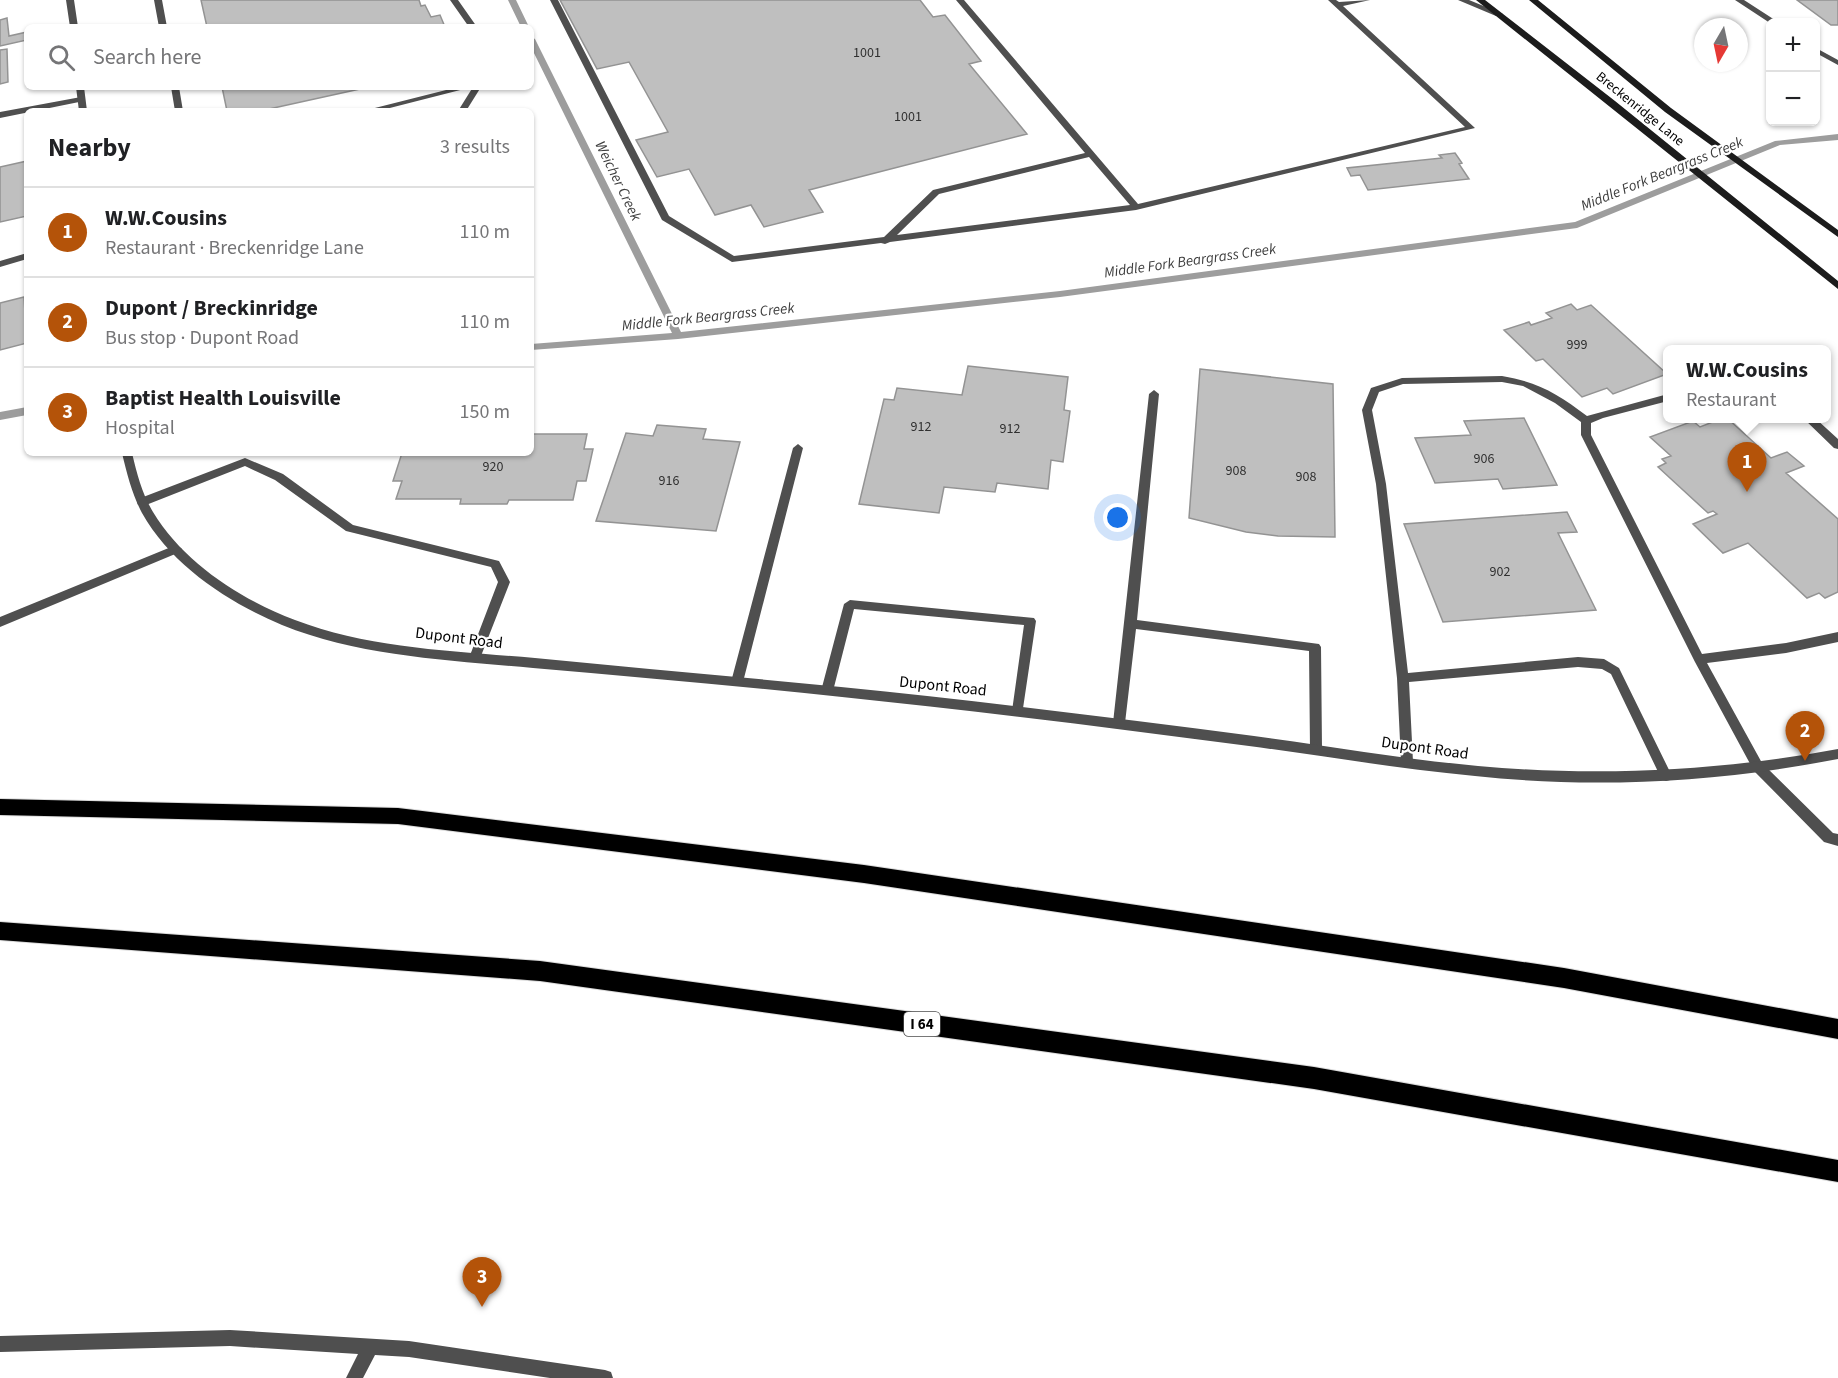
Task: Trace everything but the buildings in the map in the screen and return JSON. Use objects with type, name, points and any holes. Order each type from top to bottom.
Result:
[{"type":"highway","points":[[0,807],[410,818],[888,878],[1564,978],[1838,1029]]},
{"type":"highway","name":"I 64","points":[[0,931],[552,973],[1314,1078],[1838,1171]]},
{"type":"main road","name":"Breckenridge Lane","points":[[1480,0],[1838,286]]},
{"type":"main road","name":"Breckenridge Lane","points":[[1533,0],[1697,131],[1838,234]]},
{"type":"street","points":[[70,0],[74,24]]},
{"type":"street","points":[[158,0],[162,24]]},
{"type":"street","points":[[454,0],[471,24]]},
{"type":"street","points":[[554,0],[585,57],[664,218],[732,259],[1136,207],[1470,128],[1335,3]]},
{"type":"street","points":[[960,0],[1136,207]]},
{"type":"street","points":[[1335,3],[1366,0]]},
{"type":"street","points":[[1462,0],[1499,15]]},
{"type":"street","points":[[1739,0],[1768,18]]},
{"type":"street","points":[[1820,53],[1836,62]]},
{"type":"street","points":[[80,90],[82,108]]},
{"type":"street","points":[[176,90],[178,108]]},
{"type":"street","points":[[380,108],[455,90]]},
{"type":"street","points":[[464,108],[475,90]]},
{"type":"street","points":[[35,108],[81,99]]},
{"type":"street","points":[[0,115],[24,110]]},
{"type":"street","points":[[885,241],[936,192],[1091,154]]},
{"type":"street","points":[[0,264],[24,257]]},
{"type":"street","points":[[1407,762],[1403,678],[1381,484],[1367,410],[1375,390],[1402,381],[1502,379],[1525,383],[1559,400],[1586,421]]},
{"type":"street","points":[[1119,723],[1154,394]]},
{"type":"street","points":[[1586,421],[1600,415],[1663,398]]},
{"type":"street","points":[[1586,421],[1586,435],[1699,659],[1758,767],[1829,838],[1838,840]]},
{"type":"street","points":[[1814,423],[1838,445]]},
{"type":"street","points":[[737,682],[798,448]]},
{"type":"street","name":"Dupont Road","points":[[128,456],[142,502],[158,529],[186,561],[240,600],[293,624],[363,643],[475,658],[1018,711],[1475,771],[1530,776],[1633,777],[1720,773],[1838,754]]},
{"type":"street","points":[[142,502],[245,462],[279,477],[350,528],[495,564],[504,582],[475,658]]},
{"type":"street","points":[[0,622],[176,549]]},
{"type":"street","points":[[828,691],[850,604],[1030,621],[1018,711]]},
{"type":"street","points":[[1131,624],[1315,647],[1316,749]]},
{"type":"street","points":[[1699,659],[1786,648],[1838,637]]},
{"type":"street","points":[[1403,678],[1578,662],[1604,664],[1615,671],[1666,776]]},
{"type":"street","points":[[0,1344],[230,1338],[409,1350],[605,1378]]},
{"type":"street","points":[[354,1378],[371,1347]]},
{"type":"waterway","name":"Weicher Creek","points":[[512,0],[524,24]]},
{"type":"waterway","name":"Weicher Creek","points":[[534,45],[678,335]]},
{"type":"waterway","name":"Middle Fork Beargrass Creek","points":[[678,335],[1060,294],[1577,225],[1778,143],[1838,137]]},
{"type":"waterway","name":"Middle Fork Beargrass Creek","points":[[534,347],[678,335]]},
{"type":"waterway","name":"Middle Fork Beargrass Creek","points":[[0,416],[24,412]]},
{"type":"place","name":"W.W.Cousins","points":[[1747,492]]},
{"type":"place","name":"Dupont / Breckinridge","points":[[1805,761]]},
{"type":"place","name":"Baptist Health Louisville","points":[[482,1307]]}]
